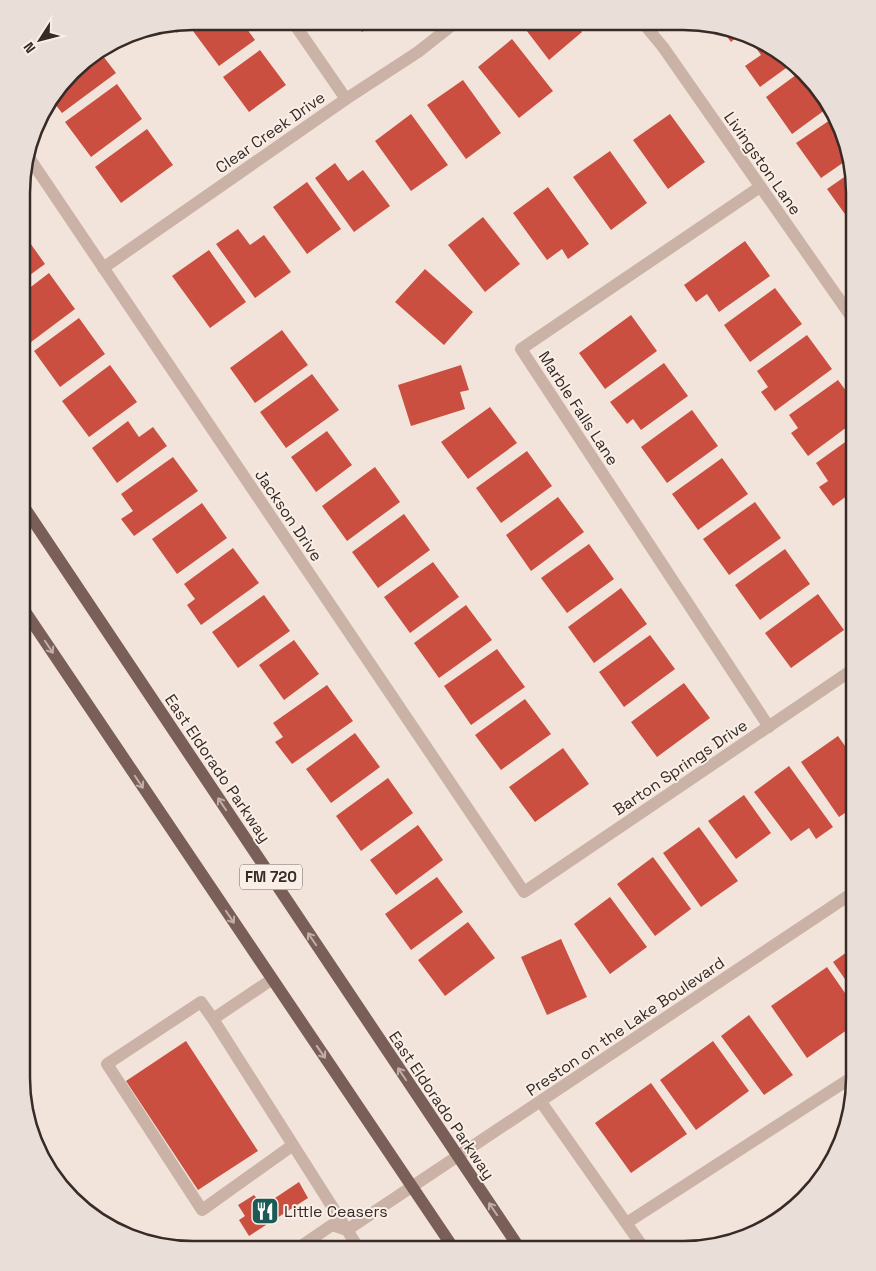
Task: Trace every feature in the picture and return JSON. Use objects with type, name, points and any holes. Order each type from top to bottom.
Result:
[{"type":"main road","name":"East Eldorado Parkway","points":[[30,516],[515,1241]]},
{"type":"main road","name":"FM 720","points":[[30,619],[271,980],[414,1187],[449,1241]]},
{"type":"street","points":[[299,30],[346,99]]},
{"type":"street","name":"Clear Creek Drive","points":[[103,268],[346,99],[418,52],[446,30]]},
{"type":"street","name":"Livingston Lane","points":[[650,30],[846,309]]},
{"type":"street","name":"Jackson Drive","points":[[33,164],[524,892]]},
{"type":"street","name":"Marble Falls Lane","points":[[760,187],[520,349],[769,727]]},
{"type":"street","name":"Barton Springs Drive","points":[[524,892],[846,674]]},
{"type":"street","name":"Preston on the Lake Boulevard","points":[[347,1230],[458,1158],[846,897]]},
{"type":"street","points":[[213,1019],[271,980]]},
{"type":"street","points":[[293,1145],[202,1210],[107,1064],[201,1002],[213,1019],[347,1230],[354,1241]]},
{"type":"street","points":[[628,1222],[846,1081]]},
{"type":"street","points":[[541,1102],[628,1222],[640,1241]]},
{"type":"street","points":[[309,1241],[332,1225],[347,1230]]},
{"type":"building","points":[[248,30],[255,40],[219,66],[193,31]]},
{"type":"building","points":[[526,30],[580,30],[582,32],[549,60]]},
{"type":"building","points":[[727,37],[735,39],[731,42]]},
{"type":"building","points":[[512,39],[553,91],[519,118],[478,67]]},
{"type":"building","points":[[756,48],[786,68],[760,87],[745,66],[761,55]]},
{"type":"building","points":[[260,50],[286,85],[249,112],[223,77]]},
{"type":"building","points":[[104,57],[116,73],[62,113],[56,106],[64,94],[86,70]]},
{"type":"building","points":[[795,76],[806,86],[823,111],[792,134],[766,97]]},
{"type":"building","points":[[463,80],[501,133],[466,159],[427,105]]},
{"type":"building","points":[[117,84],[142,119],[91,157],[65,122]]},
{"type":"building","points":[[411,114],[448,165],[411,191],[375,141]]},
{"type":"building","points":[[670,114],[705,162],[668,189],[633,140]]},
{"type":"building","points":[[829,121],[843,163],[821,178],[796,143]]},
{"type":"building","points":[[147,129],[173,165],[121,203],[95,167]]},
{"type":"building","points":[[610,151],[647,203],[611,230],[573,177]]},
{"type":"building","points":[[335,163],[348,181],[363,170],[390,206],[354,232],[315,178]]},
{"type":"building","points":[[845,176],[846,216],[827,189]]},
{"type":"building","points":[[307,182],[341,229],[307,254],[273,207]]},
{"type":"building","points":[[548,187],[589,244],[568,259],[562,249],[547,260],[513,213]]},
{"type":"building","points":[[483,217],[520,264],[485,292],[448,245]]},
{"type":"building","points":[[238,229],[250,245],[264,235],[291,272],[255,298],[216,244]]},
{"type":"building","points":[[745,241],[770,276],[719,312],[707,294],[696,302],[684,285]]},
{"type":"building","points":[[30,243],[45,264],[30,275]]},
{"type":"building","points":[[209,250],[246,302],[210,328],[172,276]]},
{"type":"building","points":[[425,269],[473,312],[444,345],[395,302]]},
{"type":"building","points":[[49,273],[75,309],[30,343],[30,288]]},
{"type":"building","points":[[775,288],[802,324],[750,362],[724,325]]},
{"type":"building","points":[[631,315],[657,351],[605,389],[579,353]]},
{"type":"building","points":[[79,318],[105,354],[60,387],[34,351]]},
{"type":"building","points":[[282,330],[308,365],[255,403],[230,368]]},
{"type":"building","points":[[807,335],[832,369],[775,411],[761,392],[768,387],[757,371]]},
{"type":"building","points":[[664,363],[688,396],[641,430],[633,419],[627,424],[610,402]]},
{"type":"building","points":[[110,365],[137,402],[89,437],[62,401]]},
{"type":"building","points":[[461,365],[469,390],[460,392],[465,409],[411,426],[398,385]]},
{"type":"building","points":[[312,374],[339,410],[286,448],[260,412]]},
{"type":"building","points":[[838,380],[846,391],[846,428],[808,456],[791,433],[798,428],[789,415]]},
{"type":"building","points":[[490,407],[517,443],[468,479],[441,442]]},
{"type":"building","points":[[692,410],[718,446],[667,483],[641,447]]},
{"type":"building","points":[[128,421],[139,437],[153,427],[167,446],[117,483],[92,448]]},
{"type":"building","points":[[327,431],[352,465],[316,492],[291,457]]},
{"type":"building","points":[[846,441],[846,497],[833,506],[819,487],[828,481],[816,463]]},
{"type":"building","points":[[527,451],[552,486],[501,523],[476,488]]},
{"type":"building","points":[[173,457],[198,491],[134,536],[121,519],[133,511],[121,494]]},
{"type":"building","points":[[722,458],[748,494],[698,530],[672,494]]},
{"type":"building","points":[[375,467],[400,502],[347,541],[322,506]]},
{"type":"building","points":[[558,497],[584,532],[531,571],[506,535]]},
{"type":"building","points":[[755,502],[781,538],[729,575],[703,539]]},
{"type":"building","points":[[202,503],[227,538],[177,574],[152,539]]},
{"type":"building","points":[[404,514],[430,550],[378,588],[352,552]]},
{"type":"building","points":[[589,544],[614,579],[567,613],[541,578]]},
{"type":"building","points":[[233,548],[259,583],[201,625],[187,605],[195,599],[184,584]]},
{"type":"building","points":[[785,549],[810,584],[760,620],[735,585]]},
{"type":"building","points":[[433,562],[459,597],[410,633],[384,597]]},
{"type":"building","points":[[621,588],[647,624],[594,663],[568,627]]},
{"type":"building","points":[[818,594],[844,630],[791,668],[765,633]]},
{"type":"building","points":[[264,595],[290,631],[238,668],[212,632]]},
{"type":"building","points":[[466,605],[492,640],[439,678],[414,643]]},
{"type":"building","points":[[650,635],[675,669],[624,707],[599,672]]},
{"type":"building","points":[[294,640],[319,674],[284,700],[259,665]]},
{"type":"building","points":[[497,649],[525,687],[471,725],[444,686]]},
{"type":"building","points":[[684,683],[710,718],[657,757],[631,722]]},
{"type":"building","points":[[327,685],[353,721],[292,764],[275,742],[283,737],[273,723]]},
{"type":"building","points":[[525,699],[551,734],[501,770],[475,735]]},
{"type":"building","points":[[355,733],[380,767],[331,803],[306,769]]},
{"type":"building","points":[[838,736],[846,747],[846,812],[839,817],[801,762]]},
{"type":"building","points":[[563,748],[589,784],[535,822],[509,787]]},
{"type":"building","points":[[789,766],[833,827],[816,839],[809,828],[791,841],[754,792]]},
{"type":"building","points":[[388,778],[413,813],[361,851],[336,816]]},
{"type":"building","points":[[744,795],[771,833],[736,859],[708,821]]},
{"type":"building","points":[[418,825],[443,860],[396,895],[370,860]]},
{"type":"building","points":[[699,827],[738,881],[701,907],[663,853]]},
{"type":"building","points":[[653,857],[691,909],[655,936],[617,884]]},
{"type":"building","points":[[437,877],[463,912],[411,950],[385,914]]},
{"type":"building","points":[[610,897],[647,947],[610,974],[574,924]]},
{"type":"building","points":[[468,922],[495,958],[445,996],[418,960]]},
{"type":"building","points":[[561,939],[587,997],[547,1015],[521,957]]},
{"type":"building","points":[[846,953],[846,981],[833,962]]},
{"type":"building","points":[[827,967],[846,994],[846,1031],[807,1058],[771,1006]]},
{"type":"building","points":[[749,1015],[793,1075],[764,1095],[721,1036]]},
{"type":"building","points":[[186,1041],[258,1151],[198,1190],[126,1081]]},
{"type":"building","points":[[713,1041],[749,1091],[696,1130],[660,1080]]},
{"type":"building","points":[[651,1083],[687,1134],[631,1173],[595,1123]]},
{"type":"building","name":"Little Ceasers","points":[[299,1182],[308,1198],[249,1236],[239,1220],[245,1216],[238,1205],[254,1195],[263,1206]]},
{"type":"place","name":"Little Ceasers","points":[[265,1211]]}]
